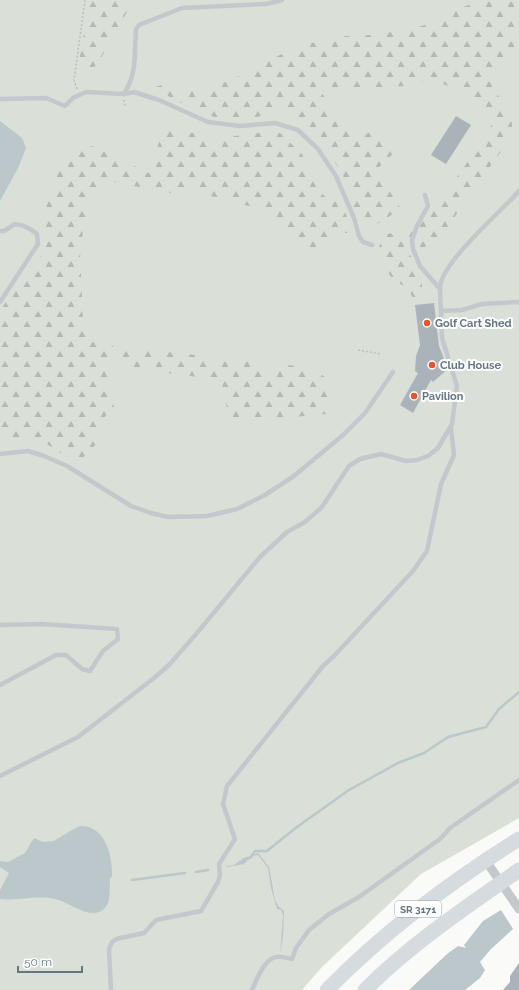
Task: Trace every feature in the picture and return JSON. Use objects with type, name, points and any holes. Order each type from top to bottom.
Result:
[{"type":"main road","name":"SR 3171","points":[[327,990],[382,939],[423,905],[519,839]]},
{"type":"main road","name":"SR 3171","points":[[365,990],[379,976],[428,935],[519,870]]},
{"type":"street","points":[[486,861],[519,909]]},
{"type":"lane","points":[[124,94],[133,78],[136,65],[136,28],[139,25],[182,8],[266,4],[282,0]]},
{"type":"lane","points":[[0,100],[46,98],[65,106],[73,98],[86,92],[124,94],[134,92],[159,100],[208,122],[240,126],[275,123],[298,130],[318,149],[336,176],[354,218],[359,236],[363,242],[372,245]]},
{"type":"lane","points":[[111,990],[109,949],[112,942],[116,939],[144,933],[156,920],[201,911],[218,882],[220,875],[219,864],[235,839],[223,804],[227,786],[323,666],[413,571],[427,551],[441,484],[454,455],[450,434],[457,386],[442,338],[440,290],[443,278],[458,254],[519,191]]},
{"type":"lane","points":[[425,195],[428,206],[417,226],[412,240],[413,249],[420,266],[440,290]]},
{"type":"lane","points":[[0,231],[4,231],[15,224],[31,228],[37,234],[38,244],[0,302]]},
{"type":"lane","points":[[441,311],[462,310],[482,304],[519,302]]},
{"type":"lane","points":[[0,454],[28,451],[44,456],[67,466],[131,506],[151,513],[168,517],[207,516],[237,509],[265,495],[294,476],[344,435],[365,413],[393,372]]},
{"type":"lane","points":[[0,776],[78,737],[154,678],[192,639],[260,557],[287,532],[305,522],[322,507],[349,466],[360,459],[381,454],[406,461],[428,456],[438,448],[452,424]]},
{"type":"lane","points":[[0,625],[41,624],[97,626],[117,629],[118,639],[103,651],[90,671],[82,669],[66,655],[56,655],[0,685]]},
{"type":"lane","points":[[252,990],[271,958],[277,957],[292,960],[296,948],[309,930],[329,914],[359,897],[440,839],[450,828],[519,780]]},
{"type":"path","points":[[80,94],[74,80],[85,0]]},
{"type":"path","points":[[358,350],[381,354]]},
{"type":"green space","points":[[0,0],[519,0],[519,818],[421,874],[322,967],[302,990],[0,990]]},
{"type":"green space","points":[[90,0],[134,0],[98,64],[88,71],[82,67],[80,56]]},
{"type":"green space","points":[[483,0],[519,0],[519,53],[508,57],[497,71],[494,82],[499,98],[510,110],[513,132],[502,150],[443,233],[421,250],[408,252],[422,273],[422,299],[414,299],[405,286],[393,281],[377,251],[385,234],[397,233],[406,241],[420,217],[450,187],[471,157],[491,126],[492,113],[459,90],[432,80],[404,86],[321,92],[355,140],[379,127],[396,151],[376,170],[401,209],[366,231],[351,205],[346,181],[331,155],[300,125],[293,108],[281,106],[263,115],[246,120],[230,120],[200,112],[153,88],[169,85],[184,91],[199,90],[229,81],[305,42],[326,44],[345,36],[376,35],[431,24],[449,12]]},
{"type":"green space","points":[[168,127],[218,139],[253,133],[280,133],[302,154],[315,185],[326,198],[339,198],[354,233],[341,233],[316,253],[312,250],[304,250],[295,244],[265,217],[261,208],[244,205],[237,200],[203,195],[192,189],[171,193],[113,182],[102,188],[93,197],[87,207],[80,250],[83,322],[89,341],[113,346],[110,388],[114,407],[100,422],[100,440],[77,464],[44,442],[11,439],[0,440],[0,311],[27,269],[44,253],[42,223],[56,172],[70,154],[92,146],[153,175],[157,150],[161,138]]},
{"type":"green space","points":[[124,347],[259,362],[267,373],[275,371],[279,364],[311,368],[328,379],[326,414],[293,417],[229,418],[221,380],[120,367]]},
{"type":"shaded area","points":[[0,121],[22,138],[26,148],[18,168],[0,201]]},
{"type":"shaded area","points":[[80,826],[89,827],[96,831],[106,843],[109,851],[112,876],[110,879],[108,902],[103,910],[94,913],[83,911],[55,899],[48,898],[0,899],[0,890],[9,873],[0,867],[0,861],[8,862],[25,853],[34,838],[43,842],[54,841]]},
{"type":"shaded area","points":[[258,853],[269,867],[275,900],[279,907],[284,911],[283,937],[280,954],[283,915],[281,910],[277,909],[271,888],[268,868],[258,855],[252,856],[244,864],[226,866],[240,863],[249,857]]},
{"type":"shaded area","points":[[501,910],[513,929],[491,949],[480,962],[485,970],[480,978],[465,990],[409,990],[447,954],[458,946],[466,948],[464,945],[483,921]]},
{"type":"building","points":[[456,116],[471,125],[446,164],[431,155]]},
{"type":"building","points":[[434,303],[439,346],[448,369],[433,382],[431,380],[413,413],[400,405],[418,373],[415,371],[416,356],[420,345],[415,305]]},
{"type":"building","points":[[519,963],[519,990],[503,990],[510,982],[510,976]]},
{"type":"waterway","points":[[237,864],[246,858],[250,858],[255,851],[267,851],[297,827],[349,790],[398,763],[424,753],[448,737],[486,727],[499,709],[519,692]]},
{"type":"waterway","points":[[196,872],[208,870]]},
{"type":"waterway","points":[[132,880],[185,873]]},
{"type":"place","name":"Golf Cart Shed","points":[[427,323]]},
{"type":"place","name":"Club House","points":[[432,365]]},
{"type":"place","name":"Pavilion","points":[[414,396]]}]
